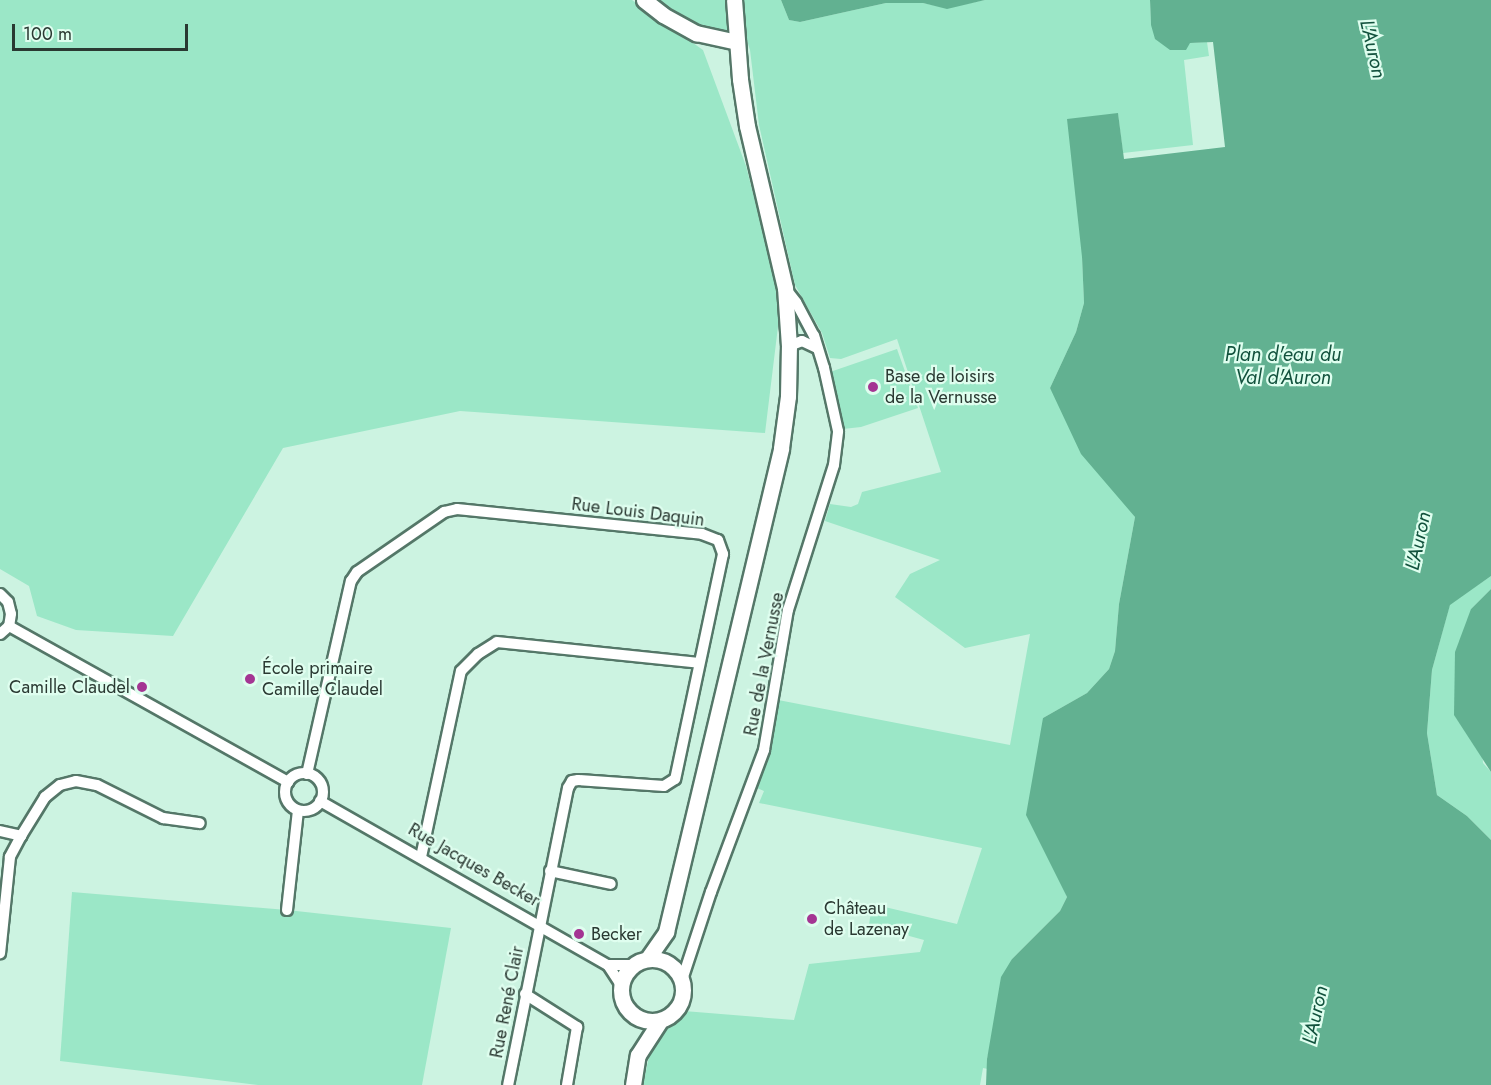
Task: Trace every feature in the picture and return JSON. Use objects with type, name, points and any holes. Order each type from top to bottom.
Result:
[{"type":"street","points":[[644,0],[663,15],[696,33],[737,42]]},
{"type":"street","points":[[634,1016],[646,1021],[660,1021],[670,1016],[680,1006],[684,996],[682,980],[667,952],[666,932],[781,448],[788,396],[789,346],[785,288],[749,136],[734,0]]},
{"type":"street","name":"Rue de la Vernusse","points":[[682,980],[711,892],[764,750],[788,610],[834,465],[837,431],[817,348],[803,315],[785,288]]},
{"type":"street","points":[[789,346],[802,341],[817,348]]},
{"type":"street","name":"Rue Louis Daquin","points":[[308,774],[351,581],[357,572],[444,512],[457,510],[702,534],[718,540],[723,554],[675,779],[664,786],[572,781],[568,788],[538,924]]},
{"type":"street","points":[[0,594],[10,608],[9,626],[0,634]]},
{"type":"street","points":[[9,626],[288,782]]},
{"type":"street","points":[[421,857],[461,671],[478,654],[496,642],[699,663]]},
{"type":"street","points":[[308,774],[320,783],[322,794],[314,808],[298,811],[290,806],[286,799],[288,782],[295,776],[308,774]]},
{"type":"street","points":[[0,953],[10,857],[45,797],[60,785],[76,781],[97,785],[138,808],[163,818],[200,823]]},
{"type":"street","name":"Rue Jacques Becker","points":[[320,801],[608,965],[621,985],[623,1002],[634,1016],[638,1055]]},
{"type":"street","points":[[287,910],[298,811]]},
{"type":"street","points":[[0,831],[21,836]]},
{"type":"street","points":[[550,871],[611,884]]},
{"type":"street","name":"Rue René Clair","points":[[508,1085],[538,924]]},
{"type":"street","points":[[648,958],[666,932]]},
{"type":"street","points":[[608,965],[632,965],[648,958],[659,959],[673,966]]},
{"type":"street","points":[[621,985],[632,965]]},
{"type":"street","points":[[525,994],[577,1027],[567,1085]]},
{"type":"street","points":[[633,1085],[638,1055],[660,1021]]},
{"type":"shaded area","points":[[0,0],[632,0],[703,50],[746,166],[781,302],[765,433],[460,411],[283,448],[173,636],[76,630],[37,616],[29,586],[0,569]]},
{"type":"shaded area","points":[[644,0],[734,0],[737,42],[696,33]]},
{"type":"shaded area","points":[[741,0],[781,0],[789,20],[800,22],[886,3],[923,3],[947,8],[985,0],[1150,0],[1151,25],[1190,43],[1207,42],[1209,56],[1184,60],[1193,145],[1123,153],[1118,114],[1082,257],[1084,303],[1076,332],[1050,388],[1135,517],[1119,604],[1115,651],[1109,669],[1087,693],[1043,718],[1061,881],[1067,897],[1060,911],[1012,959],[987,1059],[988,1069],[983,1068],[980,1085],[643,1085],[651,1047],[661,1029],[684,1011],[794,1020],[809,964],[920,952],[924,940],[869,925],[872,904],[957,924],[982,848],[759,803],[764,791],[750,785],[773,699],[1010,745],[1030,634],[965,648],[895,597],[910,574],[940,560],[825,521],[830,504],[851,507],[858,504],[862,492],[941,472],[897,339],[841,359],[830,358],[822,333],[795,285],[759,125],[750,50],[742,25]]},
{"type":"shaded area","name":"Base de loisirs de la Vernusse","points":[[897,349],[918,408],[861,427],[843,429],[830,372]]},
{"type":"shaded area","points":[[1491,576],[1491,589],[1471,609],[1483,763],[1491,772],[1491,840],[1467,816],[1437,795],[1427,733],[1432,670],[1450,604]]},
{"type":"shaded area","points":[[72,892],[287,910],[451,928],[422,1085],[258,1085],[60,1061]]},
{"type":"water","points":[[781,0],[985,0],[947,9],[923,3],[886,3],[800,22],[789,20]]},
{"type":"water","name":"Plan d'eau du Val d'Auron","points":[[1150,0],[1491,0],[1491,576],[1450,605],[1432,670],[1427,733],[1437,795],[1467,816],[1491,840],[1491,1085],[986,1085],[987,1059],[1001,977],[1012,959],[1060,911],[1067,897],[1026,815],[1043,718],[1087,693],[1109,669],[1115,651],[1119,604],[1135,517],[1081,454],[1050,388],[1076,332],[1084,303],[1082,257],[1067,119],[1118,113],[1124,159],[1225,147],[1213,42],[1190,43],[1186,50],[1170,50],[1155,39],[1151,25]]},
{"type":"water","points":[[1491,589],[1491,772],[1454,715],[1455,652],[1471,609]]},
{"type":"place","name":"Base de loisirs de la Vernusse","points":[[873,387]]},
{"type":"place","name":"École primaire Camille Claudel","points":[[250,679]]},
{"type":"place","name":"Camille Claudel","points":[[142,687]]},
{"type":"place","name":"Château de Lazenay","points":[[812,919]]},
{"type":"place","name":"Becker","points":[[579,934]]},
{"type":"water label","name":"L'Auron","points":[[1373,49]]},
{"type":"water label","name":"L'Auron","points":[[1418,541]]},
{"type":"water label","name":"L'Auron","points":[[1315,1015]]}]
